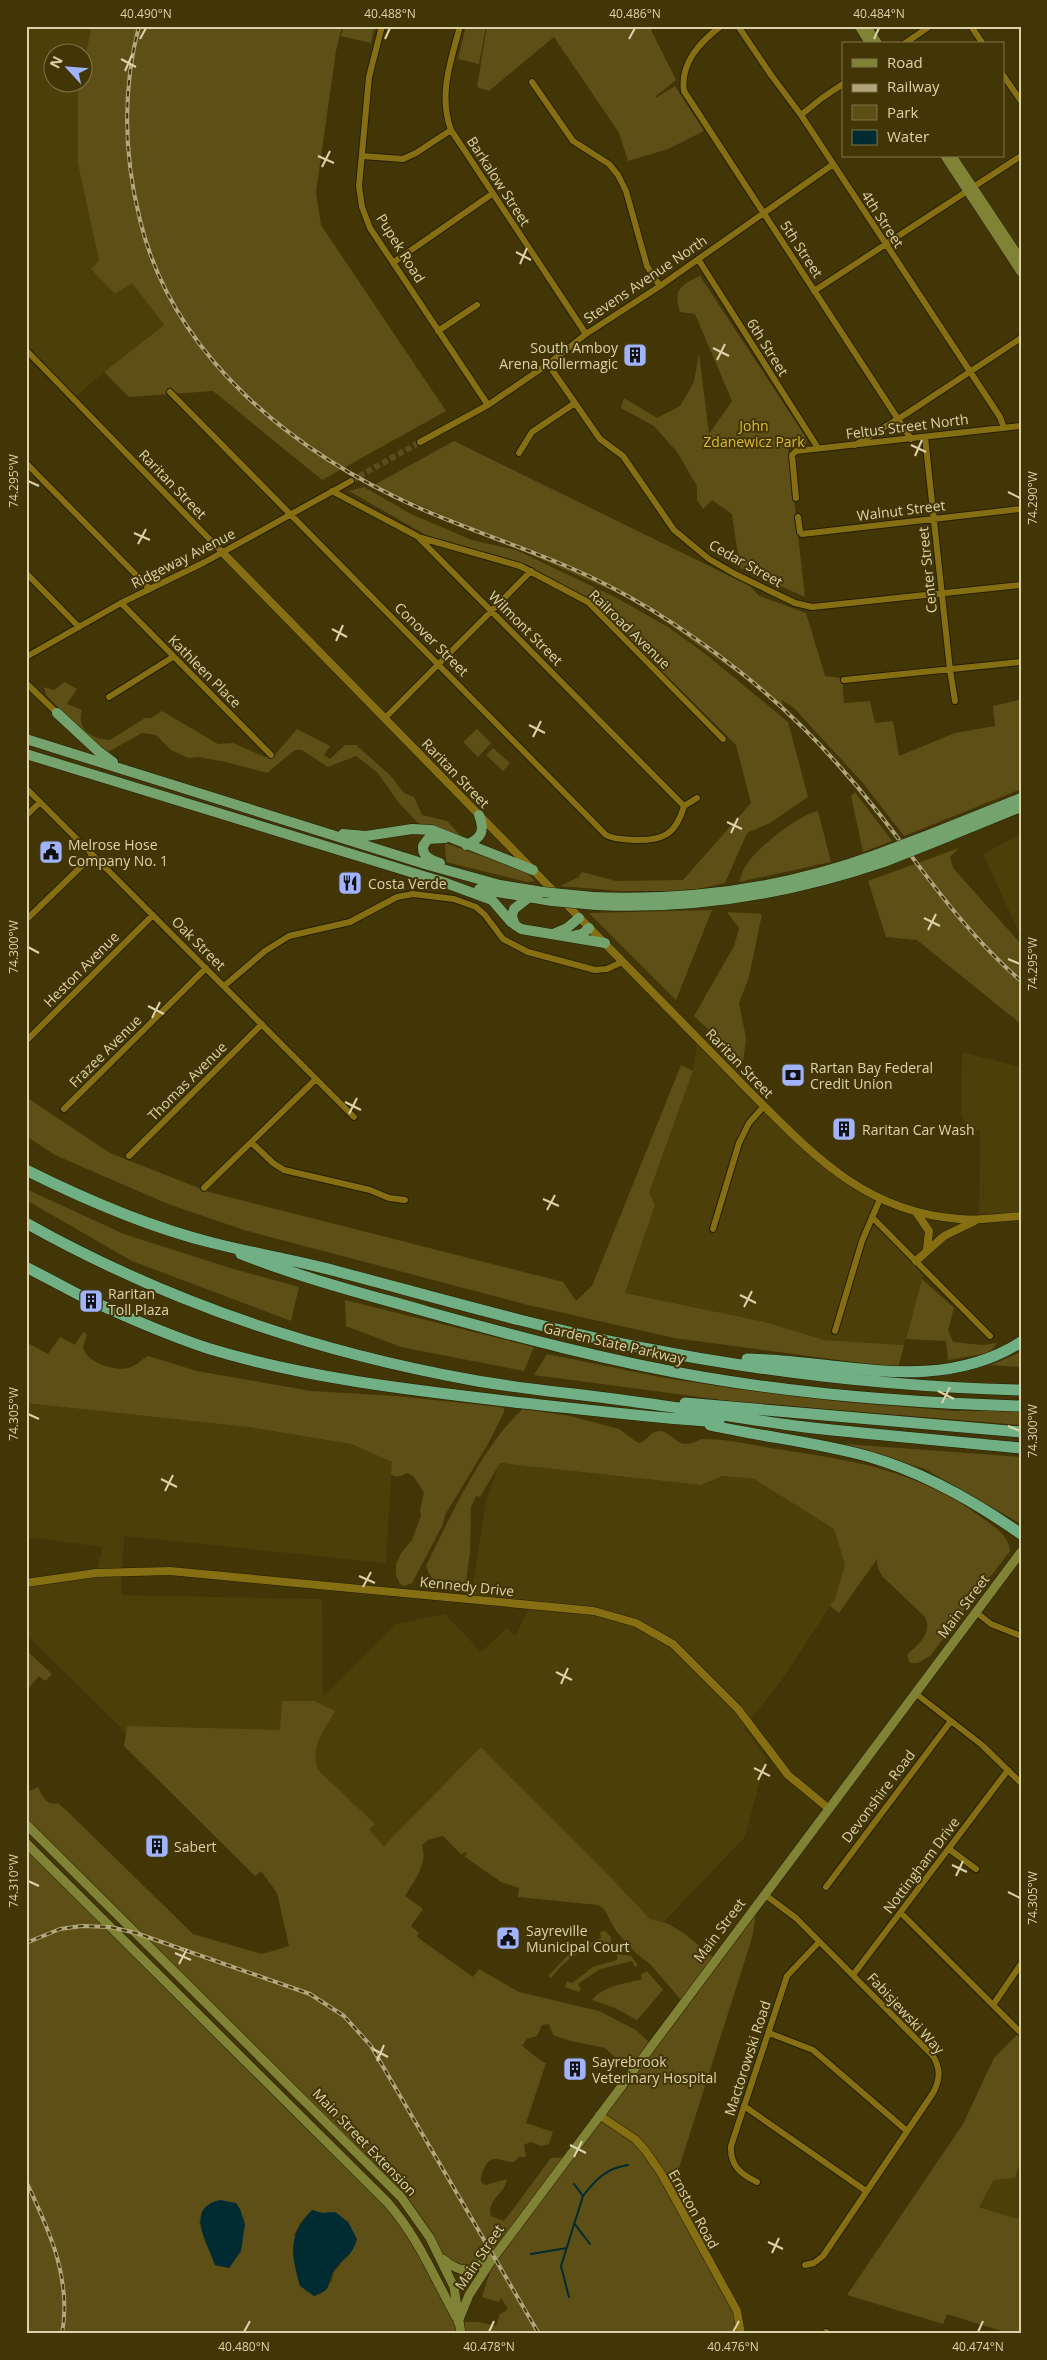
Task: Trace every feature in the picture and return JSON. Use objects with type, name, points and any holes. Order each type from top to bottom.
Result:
[{"type":"highway","points":[[57,713],[98,752],[127,770]]},
{"type":"highway","points":[[26,739],[472,878],[594,901]]},
{"type":"highway","points":[[26,754],[444,882],[492,900],[515,925],[528,931],[605,943]]},
{"type":"highway","points":[[444,882],[552,901],[640,898],[700,899],[745,894],[881,858],[934,837],[1021,798]]},
{"type":"highway","points":[[934,837],[1021,807]]},
{"type":"highway","points":[[466,845],[478,839],[482,833],[483,826],[479,815]]},
{"type":"highway","points":[[323,831],[366,836],[422,829],[432,830],[446,838],[533,870]]},
{"type":"highway","points":[[446,838],[434,838],[426,841],[422,846],[424,854],[432,861],[472,878]]},
{"type":"highway","points":[[515,925],[512,916],[514,909],[528,898]]},
{"type":"highway","points":[[552,934],[567,928],[579,918]]},
{"type":"highway","points":[[570,937],[582,934],[589,928]]},
{"type":"highway","name":"Garden State Parkway","points":[[26,1170],[128,1216],[214,1244],[288,1273],[574,1350],[678,1373],[788,1390],[905,1401],[1021,1406]]},
{"type":"highway","points":[[26,1223],[86,1255],[144,1282],[248,1322],[362,1357],[492,1384],[636,1402],[806,1427]]},
{"type":"highway","name":"Garden State Parkway","points":[[214,1244],[292,1259],[525,1321],[708,1359],[848,1378],[1021,1390]]},
{"type":"highway","points":[[26,1268],[91,1301],[180,1338],[254,1360],[363,1382],[484,1398],[683,1420],[806,1427],[1021,1448]]},
{"type":"highway","points":[[708,1359],[769,1360],[875,1370],[937,1372],[983,1361],[1021,1342]]},
{"type":"highway","points":[[636,1402],[716,1405],[1021,1432]]},
{"type":"highway","points":[[683,1420],[845,1451],[890,1463],[956,1493],[1021,1534]]},
{"type":"main road","points":[[859,26],[869,42]]},
{"type":"main road","points":[[866,26],[877,42]]},
{"type":"main road","points":[[946,158],[1021,260]]},
{"type":"main road","points":[[953,158],[1021,272]]},
{"type":"main road","name":"Main Street","points":[[458,2322],[471,2290],[495,2255],[1021,1552]]},
{"type":"main road","name":"Main Street Extension","points":[[26,1824],[394,2188],[424,2227],[441,2258],[454,2287],[458,2322]]},
{"type":"main road","name":"Main Street Extension","points":[[26,1844],[387,2202],[402,2220],[425,2256],[458,2322]]},
{"type":"main road","points":[[441,2258],[452,2266],[466,2271],[475,2268],[495,2255]]},
{"type":"main road","points":[[458,2322],[461,2334]]},
{"type":"street","name":"Pupek Road","points":[[382,26],[369,76],[359,186],[362,207],[370,228],[488,405]]},
{"type":"street","name":"Barkalow Street","points":[[460,26],[446,82],[444,102],[451,130],[586,334]]},
{"type":"street","name":"5th Street","points":[[721,26],[705,38],[684,70],[683,82],[688,98],[911,439]]},
{"type":"street","name":"4th Street","points":[[738,26],[771,76],[802,115],[832,164],[1000,417],[1004,428]]},
{"type":"street","points":[[907,42],[930,26]]},
{"type":"street","points":[[972,26],[982,42]]},
{"type":"street","points":[[1004,76],[1021,101]]},
{"type":"street","points":[[532,82],[573,141],[610,164],[618,175],[626,191],[647,266],[660,286]]},
{"type":"street","points":[[802,115],[842,85]]},
{"type":"street","points":[[362,156],[403,159],[416,153],[451,130]]},
{"type":"street","points":[[814,292],[1021,156]]},
{"type":"street","name":"Stevens Avenue North","points":[[420,442],[488,405],[548,364],[586,334],[660,286],[832,164]]},
{"type":"street","points":[[394,262],[492,194]]},
{"type":"street","name":"6th Street","points":[[698,259],[818,448]]},
{"type":"street","points":[[438,331],[477,305]]},
{"type":"street","points":[[854,445],[906,414],[1021,338]]},
{"type":"street","name":"Raritan Street","points":[[26,350],[622,962],[764,1106],[843,1179],[880,1199],[916,1212],[944,1218],[980,1219],[1021,1216]]},
{"type":"street","name":"Cedar Street","points":[[548,364],[600,439],[623,456],[674,530],[709,559],[795,603],[812,608],[1021,585]]},
{"type":"street","name":"Conover Street","points":[[170,392],[606,835],[614,839],[653,840],[662,838],[682,816],[684,806]]},
{"type":"street","points":[[519,453],[532,432],[575,403]]},
{"type":"street","name":"Feltus Street North","points":[[796,498],[792,455],[796,451],[1021,426]]},
{"type":"street","name":"Center Street","points":[[925,437],[955,701]]},
{"type":"street","points":[[26,463],[150,589]]},
{"type":"street","name":"Ridgeway Avenue","points":[[26,657],[79,626],[222,552],[351,481]]},
{"type":"street","name":"Wilmont Street","points":[[332,491],[417,536],[684,806]]},
{"type":"street","name":"Walnut Street","points":[[798,517],[802,534],[1021,509]]},
{"type":"street","name":"Railroad Avenue","points":[[417,536],[520,566],[588,602],[723,740]]},
{"type":"street","points":[[385,718],[493,612],[531,571]]},
{"type":"street","points":[[26,573],[79,626]]},
{"type":"street","name":"Kathleen Place","points":[[122,603],[271,756]]},
{"type":"street","points":[[109,697],[173,657]]},
{"type":"street","points":[[844,680],[1021,662]]},
{"type":"street","points":[[26,683],[57,713]]},
{"type":"street","name":"Oak Street","points":[[26,788],[354,1117]]},
{"type":"street","points":[[684,806],[697,798]]},
{"type":"street","points":[[26,816],[40,802]]},
{"type":"street","points":[[26,920],[93,855]]},
{"type":"street","points":[[224,986],[265,951],[289,936],[350,922],[397,897],[413,894],[454,900],[476,907],[485,914],[503,938],[528,952],[594,970],[607,969],[622,962]]},
{"type":"street","name":"Heston Avenue","points":[[26,1041],[153,915]]},
{"type":"street","name":"Frazee Avenue","points":[[64,1109],[206,968]]},
{"type":"street","name":"Thomas Avenue","points":[[129,1156],[262,1024]]},
{"type":"street","points":[[204,1188],[316,1079]]},
{"type":"street","points":[[713,1229],[739,1143],[744,1131],[764,1106]]},
{"type":"street","points":[[252,1143],[272,1164],[284,1170],[370,1190],[389,1198],[405,1200]]},
{"type":"street","points":[[835,1331],[862,1241],[880,1199]]},
{"type":"street","points":[[916,1212],[929,1231],[927,1250]]},
{"type":"street","points":[[872,1217],[990,1336]]},
{"type":"street","points":[[916,1261],[944,1236],[980,1219]]},
{"type":"street","name":"Kennedy Drive","points":[[26,1583],[96,1572],[184,1571],[594,1611],[618,1616],[652,1630],[678,1648],[746,1717],[788,1775],[828,1808]]},
{"type":"street","points":[[976,1612],[991,1624],[1021,1636]]},
{"type":"street","points":[[914,1693],[982,1744],[1021,1783]]},
{"type":"street","name":"Devonshire Road","points":[[826,1887],[950,1721]]},
{"type":"street","name":"Nottingham Drive","points":[[853,1975],[902,1913],[1008,1770]]},
{"type":"street","points":[[949,1849],[976,1869]]},
{"type":"street","name":"Fabisjewski Way","points":[[764,1894],[796,1918],[853,1975],[936,2061],[939,2072],[937,2084],[823,2256],[814,2263],[805,2266]]},
{"type":"street","points":[[902,1913],[1020,2032]]},
{"type":"street","name":"Mactorowski Road","points":[[757,2182],[738,2170],[731,2154],[732,2146],[787,1976],[819,1942]]},
{"type":"street","points":[[993,2005],[1021,1964]]},
{"type":"street","points":[[769,2033],[813,2050],[907,2131]]},
{"type":"street","points":[[744,2106],[866,2191]]},
{"type":"street","name":"Ernston Road","points":[[599,2115],[635,2139],[661,2173],[737,2310],[741,2334]]},
{"type":"shaded area","points":[[26,26],[92,26],[88,42],[42,42],[42,92],[78,92],[78,164],[99,261],[132,283],[164,325],[73,399],[26,351]]},
{"type":"shaded area","points":[[1021,834],[1021,937],[983,854]]},
{"type":"shaded area","points":[[698,1038],[826,1165],[880,1199],[872,1217],[925,1269],[904,1345],[824,1340],[765,1322],[625,1293],[655,1205],[649,1193],[693,1071]]},
{"type":"shaded area","points":[[962,1052],[1021,1067],[1021,1216],[979,1219],[980,1131],[967,1130],[961,1114]]},
{"type":"shaded area","points":[[26,1403],[248,1427],[351,1444],[392,1462],[386,1563],[124,1536],[121,1595],[322,1599],[323,1696],[396,1624],[445,1614],[481,1652],[507,1628],[515,1636],[530,1606],[471,1599],[486,1500],[500,1463],[701,1485],[722,1476],[754,1479],[834,1529],[845,1565],[835,1599],[779,1684],[744,1727],[766,1758],[745,1837],[657,1929],[506,1771],[384,1846],[369,1830],[126,1733],[26,1634],[26,1583],[96,1573],[103,1547],[26,1537]]},
{"type":"shaded area","points":[[1021,2159],[1021,2220],[979,2207],[994,2180],[1015,2178]]},
{"type":"green space","points":[[92,26],[342,26],[336,51],[316,192],[321,225],[446,411],[322,480],[213,391],[129,397],[104,372],[164,325],[132,283],[115,294],[91,269],[99,261],[78,164],[78,92],[92,92],[92,42],[88,42]]},
{"type":"green space","points":[[344,26],[374,28],[371,43],[341,36]]},
{"type":"green space","points":[[466,26],[486,26],[479,64],[458,59]]},
{"type":"green space","points":[[487,26],[657,26],[651,30],[676,80],[656,98],[675,86],[704,131],[668,149],[628,161],[619,133],[554,37],[489,91],[477,87]]},
{"type":"green space","name":"John Zdanewicz Park","points":[[700,276],[807,439],[806,444],[788,447],[805,597],[740,568],[732,514],[712,500],[703,509],[697,500],[697,486],[677,452],[654,426],[621,408],[624,398],[657,418],[680,406],[694,382],[699,353],[709,434],[732,401],[695,314],[680,312],[678,305],[677,298],[680,289],[687,282]]},
{"type":"green space","points":[[454,441],[750,586],[759,596],[806,613],[825,676],[842,678],[844,703],[870,701],[875,723],[893,721],[899,756],[955,733],[995,726],[993,706],[1019,700],[1021,693],[1021,789],[904,836],[863,783],[794,708],[782,700],[783,706],[638,602],[374,485]]},
{"type":"green space","points":[[364,487],[411,514],[472,540],[516,550],[615,597],[668,627],[707,655],[788,722],[808,797],[770,823],[747,833],[725,883],[688,891],[621,891],[560,886],[579,877],[582,872],[616,881],[683,880],[751,803],[736,745],[592,602],[526,564],[426,535],[349,491]]},
{"type":"green space","points":[[65,682],[77,689],[67,704],[82,710],[81,723],[83,728],[97,738],[110,740],[145,718],[151,718],[162,711],[218,744],[233,743],[265,757],[273,757],[297,729],[330,746],[324,755],[330,759],[345,745],[356,745],[390,775],[404,793],[414,797],[422,815],[447,821],[463,838],[418,823],[399,803],[377,772],[356,756],[328,767],[302,750],[295,750],[267,773],[226,762],[199,757],[188,758],[171,750],[156,735],[142,733],[108,752],[89,739],[46,695],[44,687],[54,690]]},
{"type":"green space","points":[[477,729],[491,743],[478,757],[463,742]]},
{"type":"green space","points":[[493,748],[510,763],[503,771],[486,755]]},
{"type":"green space","points":[[855,792],[892,841],[863,852],[851,796]]},
{"type":"green space","points":[[818,811],[831,862],[739,882],[747,864],[760,849],[790,825]]},
{"type":"green space","points":[[445,843],[525,871],[535,881],[527,882],[446,862]]},
{"type":"green space","points":[[959,848],[950,857],[953,868],[1021,944],[1021,1024],[917,940],[886,937],[868,881]]},
{"type":"green space","points":[[712,910],[676,1000],[589,913]]},
{"type":"green space","points":[[727,912],[762,914],[749,977],[739,1003],[746,1038],[743,1063],[694,1016],[734,946],[739,928]]},
{"type":"green space","points":[[681,1065],[693,1071],[649,1193],[655,1205],[625,1293],[765,1322],[824,1340],[904,1345],[898,1368],[674,1338],[524,1304],[244,1230],[168,1204],[55,1155],[26,1136],[26,1097],[110,1153],[209,1192],[563,1282],[576,1301],[592,1286]]},
{"type":"green space","points":[[26,1189],[124,1234],[230,1268],[299,1287],[291,1321],[132,1261],[26,1200]]},
{"type":"green space","points":[[922,1279],[954,1308],[948,1330],[953,1342],[982,1345],[997,1343],[989,1353],[948,1360],[946,1341],[906,1339]]},
{"type":"green space","points":[[345,1300],[534,1347],[524,1371],[401,1347],[346,1326]]},
{"type":"green space","points":[[83,1332],[87,1334],[83,1347],[85,1353],[96,1362],[111,1368],[125,1369],[148,1356],[197,1371],[311,1391],[396,1396],[500,1407],[504,1408],[504,1412],[488,1444],[445,1515],[442,1526],[412,1583],[404,1586],[400,1584],[396,1575],[396,1564],[401,1553],[412,1540],[421,1516],[420,1510],[424,1493],[414,1477],[408,1473],[400,1476],[391,1474],[392,1462],[351,1444],[248,1427],[26,1403],[26,1342],[48,1354],[60,1337],[75,1345]]},
{"type":"green space","points":[[1021,1352],[1021,1367],[991,1365]]},
{"type":"green space","points":[[547,1354],[659,1377],[737,1389],[845,1402],[953,1411],[1021,1411],[1021,1425],[737,1402],[534,1375]]},
{"type":"green space","points":[[523,1409],[570,1416],[619,1429],[638,1443],[644,1441],[654,1432],[660,1431],[683,1444],[704,1439],[731,1441],[858,1463],[884,1470],[935,1489],[959,1502],[1000,1532],[1007,1541],[1010,1551],[930,1656],[918,1663],[910,1663],[907,1655],[920,1643],[926,1634],[927,1623],[925,1617],[883,1577],[878,1569],[877,1559],[839,1613],[830,1606],[835,1599],[845,1565],[834,1529],[754,1479],[722,1476],[701,1485],[500,1463],[480,1497],[476,1496],[471,1507],[470,1552],[465,1589],[440,1585],[432,1579],[426,1566],[481,1461],[508,1424]]},
{"type":"green space","points":[[845,1444],[1021,1457],[1021,1524],[925,1469]]},
{"type":"green space","points":[[26,1650],[52,1674],[45,1681],[39,1676],[26,1691]]},
{"type":"green space","points":[[282,1701],[314,1701],[335,1711],[319,1739],[316,1753],[318,1770],[375,1824],[369,1830],[384,1846],[481,1747],[650,1919],[669,1924],[685,1934],[715,1959],[758,1901],[752,1938],[671,2193],[737,2311],[741,2334],[470,2334],[459,2323],[461,2334],[26,2334],[26,1843],[387,2202],[458,2322],[479,2322],[496,2326],[500,2314],[507,2310],[501,2298],[499,2302],[482,2297],[495,2256],[475,2268],[449,2264],[409,2207],[26,1824],[26,1782],[30,1791],[38,1787],[48,1802],[58,1803],[68,1812],[193,1934],[262,1954],[289,1946],[277,1893],[261,1871],[255,1876],[124,1746],[127,1726],[280,1730]],"holes":[[[443,1836],[461,1854],[467,1852],[465,1857],[501,1882],[519,1888],[518,1897],[598,1905],[604,1909],[616,1931],[636,1953],[650,1964],[683,2002],[651,2044],[636,2030],[599,2011],[519,1992],[479,1969],[473,1977],[417,1937],[419,1933],[411,1926],[423,1909],[405,1896],[422,1865],[422,1845],[428,1840]],[[549,2024],[553,2035],[605,2048],[631,2072],[568,2157],[551,2158],[504,2221],[491,2216],[490,2210],[493,2201],[503,2189],[507,2179],[485,2185],[481,2182],[485,2166],[494,2159],[514,2162],[519,2157],[526,2157],[524,2145],[530,2142],[542,2146],[549,2144],[553,2132],[526,2123],[546,2063],[522,2046],[527,2039],[537,2036],[542,2025]],[[240,2209],[241,2251],[229,2268],[215,2265],[199,2221]],[[312,2210],[322,2213],[335,2212],[348,2222],[340,2265],[334,2272],[331,2283],[294,2235],[301,2222]]]},
{"type":"green space","points":[[605,1931],[611,1937],[610,1948],[606,1942],[590,1947],[569,1960],[551,1978],[548,1976],[571,1952],[601,1938],[600,1932]]},
{"type":"green space","points":[[617,1954],[631,1956],[638,1965],[635,1967],[632,1961],[600,1969],[578,1984],[581,1989],[579,1992],[565,1987],[567,1981],[572,1983],[593,1967],[617,1960]]},
{"type":"green space","points":[[647,1971],[663,1990],[637,2020],[615,2008],[592,2000],[609,1988],[642,1979],[641,1974]]},
{"type":"green space","points":[[1021,2023],[1021,2159],[1015,2178],[994,2180],[979,2207],[1021,2220],[1021,2334],[1011,2334],[947,2314],[943,2324],[847,2295],[963,2124],[994,2058],[1020,2032],[1016,2028]]},
{"type":"water","points":[[220,2200],[236,2203],[245,2224],[241,2251],[229,2268],[215,2265],[201,2227],[200,2218],[203,2210],[209,2204]]},
{"type":"water","points":[[312,2210],[322,2213],[335,2212],[348,2222],[357,2239],[352,2250],[333,2272],[328,2287],[324,2292],[314,2296],[300,2286],[293,2255],[293,2246],[298,2228]]},
{"type":"waterway","points":[[583,2196],[603,2175],[621,2166],[628,2165]]},
{"type":"waterway","points":[[569,2297],[561,2266],[583,2196],[574,2184]]},
{"type":"waterway","points":[[574,2223],[590,2244]]},
{"type":"waterway","points":[[531,2254],[567,2248]]},
{"type":"tunnel","points":[[351,481],[420,442]]},
{"type":"railway","points":[[139,26],[130,75],[127,123],[131,172],[140,220],[156,269],[180,315],[209,357],[244,394],[284,428],[326,458],[371,484],[417,507],[589,576],[656,613],[699,641],[739,671],[778,704],[832,757],[881,816],[964,923],[981,943],[1021,981]]},
{"type":"railway","points":[[26,1943],[60,1929],[82,1926],[110,1927],[136,1933],[310,1994],[344,2016],[371,2046],[539,2334]]},
{"type":"railway","points":[[26,2181],[50,2236],[61,2274],[64,2293],[62,2334]]},
{"type":"place","name":"South Amboy Arena Rollermagic","points":[[635,355]]},
{"type":"place","name":"Melrose Hose Company No. 1","points":[[51,852]]},
{"type":"place","name":"Costa Verde","points":[[350,883]]},
{"type":"place","name":"Rartan Bay Federal Credit Union","points":[[793,1075]]},
{"type":"place","name":"Raritan Car Wash","points":[[844,1129]]},
{"type":"place","name":"Raritan Toll Plaza","points":[[91,1301]]},
{"type":"place","name":"Sabert","points":[[157,1846]]},
{"type":"place","name":"Sayreville Municipal Court","points":[[508,1938]]},
{"type":"place","name":"Sayrebrook Veterinary Hospital","points":[[575,2069]]}]
